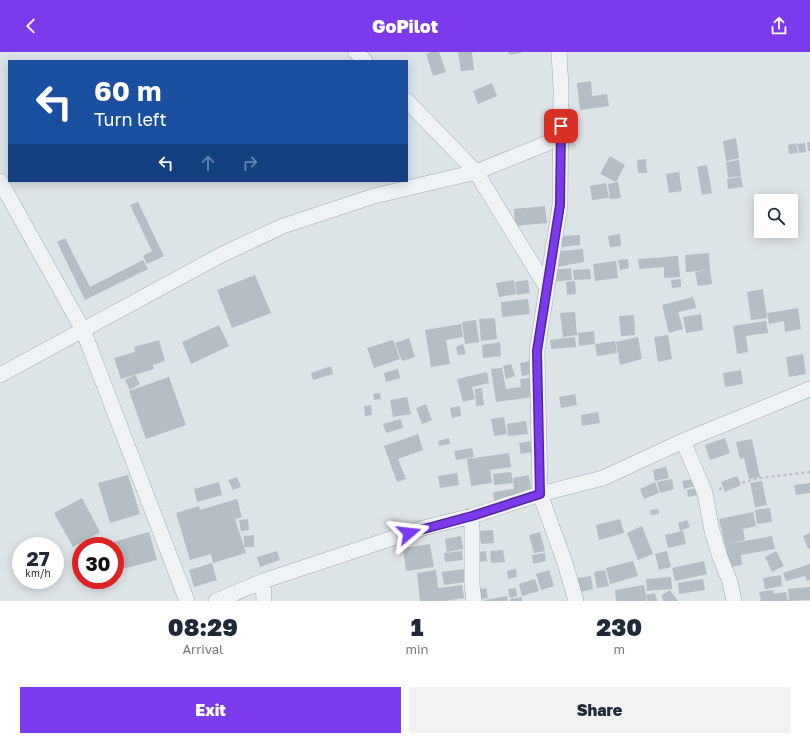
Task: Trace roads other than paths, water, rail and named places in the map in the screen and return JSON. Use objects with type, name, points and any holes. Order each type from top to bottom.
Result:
[{"type":"street","points":[[356,52],[364,60]]},
{"type":"street","points":[[559,52],[560,205],[537,351],[540,494],[565,564],[576,601]]},
{"type":"street","points":[[408,102],[476,172],[547,288]]},
{"type":"street","points":[[0,374],[221,255],[283,226],[374,196],[476,172],[560,138]]},
{"type":"street","points":[[0,181],[83,330],[187,601]]},
{"type":"street","points":[[216,601],[264,581],[423,528],[472,516],[540,494],[603,478],[682,441],[810,389]]},
{"type":"street","points":[[682,441],[705,492],[712,531],[730,582],[734,601]]},
{"type":"street","points":[[472,516],[472,585],[474,601]]},
{"type":"street","points":[[264,581],[264,601]]}]
